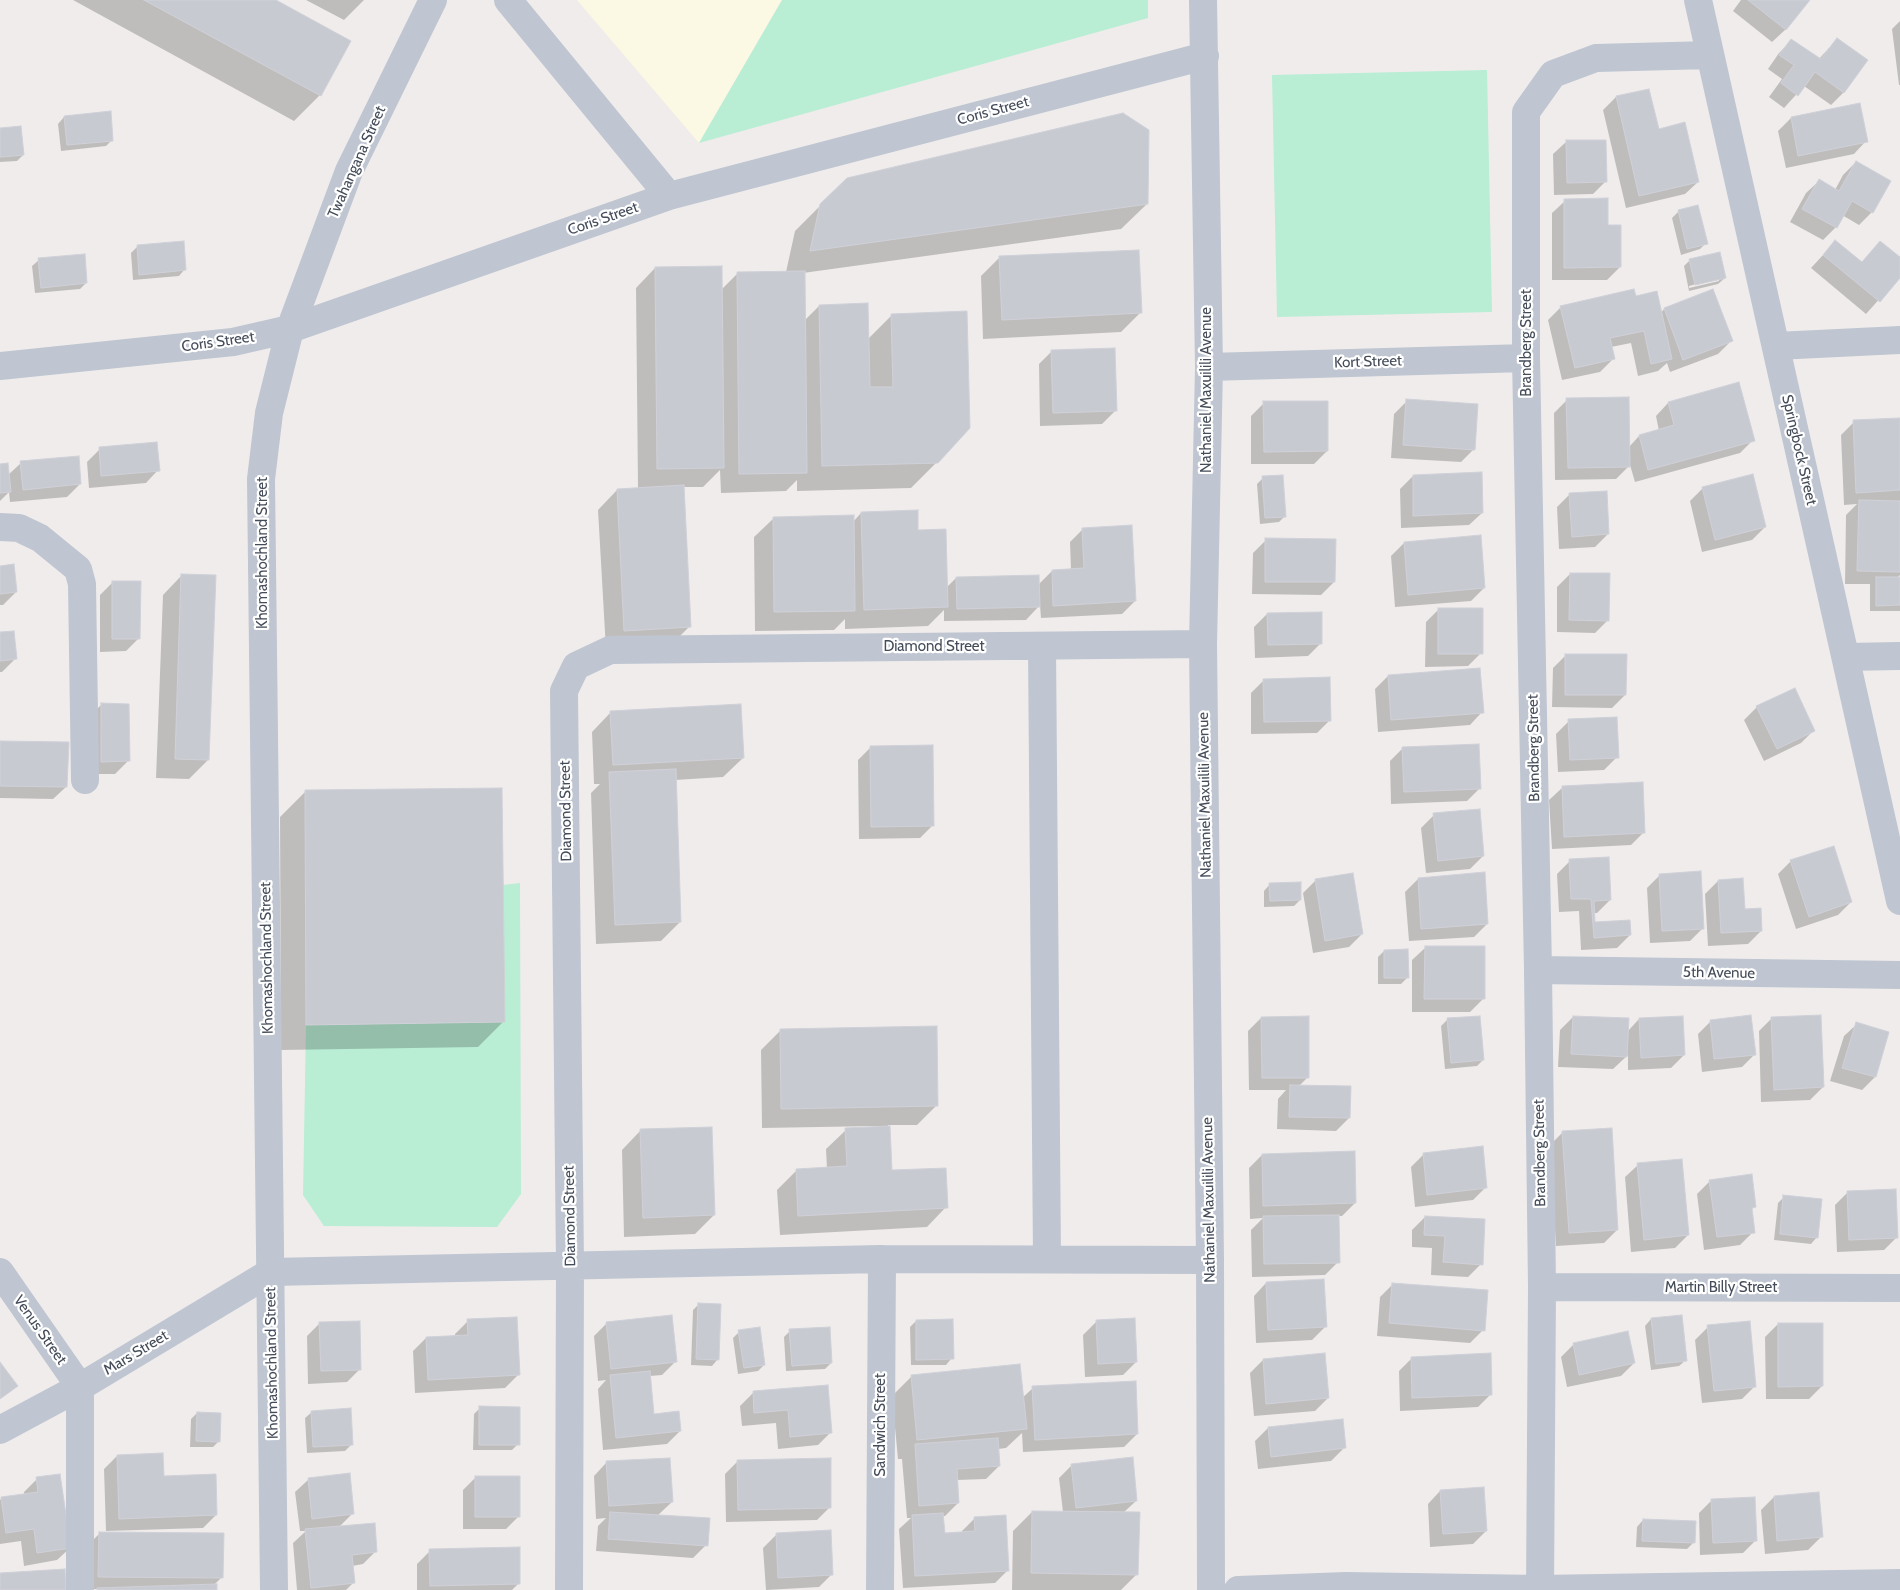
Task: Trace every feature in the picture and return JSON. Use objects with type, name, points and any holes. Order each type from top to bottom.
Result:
[{"type":"street","name":"Twahangana Street","points":[[290,329],[349,171],[434,0]]},
{"type":"street","points":[[508,0],[669,196]]},
{"type":"street","name":"Nathaniel Maxuilili Avenue","points":[[1203,0],[1209,367],[1203,644],[1210,1260],[1211,1590]]},
{"type":"street","name":"Springbock Street","points":[[1698,0],[1900,901]]},
{"type":"street","name":"Brandberg Street","points":[[1540,1589],[1542,1287],[1526,358],[1526,112],[1553,74],[1596,58],[1710,55]]},
{"type":"street","name":"Coris Street","points":[[0,366],[234,342],[290,329],[669,196],[1205,56]]},
{"type":"street","name":"Khomashochland Street","points":[[274,1590],[261,479],[269,413],[290,329]]},
{"type":"street","points":[[1776,346],[1900,340]]},
{"type":"street","name":"Kort Street","points":[[1209,367],[1526,358]]},
{"type":"street","points":[[0,527],[19,528],[40,538],[78,569],[82,584],[85,780]]},
{"type":"street","name":"Diamond Street","points":[[569,1590],[570,1266],[564,691],[576,666],[610,650],[1203,644]]},
{"type":"street","points":[[1042,646],[1047,1259]]},
{"type":"street","points":[[1846,658],[1900,656]]},
{"type":"street","name":"5th Avenue","points":[[1538,970],[1900,975]]},
{"type":"street","points":[[271,1272],[882,1259],[1210,1260]]},
{"type":"street","name":"Sandwich Street","points":[[880,1590],[882,1259]]},
{"type":"street","name":"Venus Street","points":[[0,1272],[80,1387]]},
{"type":"street","name":"Mars Street","points":[[0,1430],[80,1387],[271,1272]]},
{"type":"street","name":"Martin Billy Street","points":[[1542,1287],[1900,1288]]},
{"type":"street","points":[[80,1387],[80,1590]]},
{"type":"street","points":[[1238,1590],[1346,1586],[1540,1589],[1900,1583]]},
{"type":"shaded area","points":[[577,0],[782,0],[699,143]]},
{"type":"green space","points":[[782,0],[1148,0],[1148,18],[699,143]]},
{"type":"green space","points":[[1487,70],[1492,312],[1277,317],[1272,75]]},
{"type":"green space","points":[[520,883],[521,1194],[497,1227],[324,1226],[303,1195],[306,1025],[504,1022],[503,885]]},
{"type":"building","points":[[144,0],[276,0],[351,41],[321,96]]},
{"type":"building","points":[[1748,0],[1810,0],[1786,30]]},
{"type":"building","points":[[1837,38],[1868,60],[1844,93],[1815,72],[1798,96],[1781,83],[1794,65],[1779,55],[1791,39],[1821,59]]},
{"type":"building","points":[[1649,89],[1659,129],[1685,122],[1699,182],[1639,196],[1616,96]]},
{"type":"building","points":[[1860,103],[1868,142],[1798,156],[1791,117]]},
{"type":"building","points":[[111,111],[113,141],[67,145],[64,116]]},
{"type":"building","points":[[1123,113],[1149,130],[1148,204],[810,251],[820,204],[847,178]]},
{"type":"building","points":[[21,126],[24,155],[0,157],[0,128]]},
{"type":"building","points":[[1566,140],[1606,140],[1607,182],[1567,183]]},
{"type":"building","points":[[1856,161],[1891,181],[1873,213],[1852,201],[1837,228],[1802,209],[1819,179],[1839,191]]},
{"type":"building","points":[[1608,198],[1608,225],[1621,225],[1621,267],[1564,268],[1564,199]]},
{"type":"building","points":[[1698,205],[1708,244],[1687,249],[1678,210]]},
{"type":"building","points":[[1835,240],[1862,262],[1880,241],[1900,257],[1900,278],[1880,302],[1823,255]]},
{"type":"building","points":[[184,241],[186,270],[139,275],[137,245]]},
{"type":"building","points":[[1139,250],[1142,313],[1002,320],[999,256]]},
{"type":"building","points":[[1720,252],[1726,278],[1695,285],[1689,259]]},
{"type":"building","points":[[85,254],[87,283],[41,288],[38,258]]},
{"type":"building","points":[[722,266],[724,468],[657,469],[655,267]]},
{"type":"building","points":[[805,271],[807,473],[739,474],[737,272]]},
{"type":"building","points":[[1634,289],[1636,296],[1657,291],[1672,359],[1651,364],[1644,331],[1610,338],[1615,359],[1575,368],[1560,306]]},
{"type":"building","points":[[1713,289],[1733,341],[1683,360],[1664,308]]},
{"type":"building","points":[[868,303],[870,387],[893,387],[891,314],[967,311],[970,428],[938,463],[822,466],[819,305]]},
{"type":"building","points":[[1115,348],[1117,411],[1053,413],[1051,350]]},
{"type":"building","points":[[1739,382],[1755,441],[1648,470],[1639,435],[1674,425],[1668,402]]},
{"type":"building","points":[[1629,397],[1630,467],[1568,468],[1566,398]]},
{"type":"building","points":[[1406,399],[1478,404],[1475,450],[1403,445]]},
{"type":"building","points":[[1263,401],[1328,401],[1328,451],[1264,452]]},
{"type":"building","points":[[1900,418],[1900,490],[1856,493],[1853,420]]},
{"type":"building","points":[[157,442],[160,471],[101,476],[99,447]]},
{"type":"building","points":[[79,456],[81,484],[23,490],[20,461]]},
{"type":"building","points":[[8,463],[11,492],[0,493],[0,464]]},
{"type":"building","points":[[1482,472],[1483,513],[1413,516],[1413,475]]},
{"type":"building","points":[[1753,474],[1766,527],[1715,540],[1702,487]]},
{"type":"building","points":[[1283,475],[1286,517],[1265,518],[1262,476]]},
{"type":"building","points":[[684,485],[691,627],[624,631],[617,489]]},
{"type":"building","points":[[1607,491],[1609,534],[1572,537],[1569,493]]},
{"type":"building","points":[[1859,500],[1900,501],[1900,572],[1857,571]]},
{"type":"building","points":[[918,510],[918,530],[946,529],[948,607],[864,610],[861,512]]},
{"type":"building","points":[[854,515],[855,611],[774,612],[773,517]]},
{"type":"building","points":[[1132,525],[1136,601],[1053,606],[1052,570],[1084,568],[1082,528]]},
{"type":"building","points":[[1481,535],[1485,588],[1408,595],[1404,542]]},
{"type":"building","points":[[1265,538],[1336,539],[1335,582],[1265,582]]},
{"type":"building","points":[[14,564],[17,592],[0,594],[0,566]]},
{"type":"building","points":[[1570,573],[1610,573],[1609,621],[1569,620]]},
{"type":"building","points":[[181,574],[216,575],[209,760],[175,759]]},
{"type":"building","points":[[1039,575],[1040,607],[957,609],[956,577]]},
{"type":"building","points":[[1876,577],[1900,577],[1900,605],[1876,606]]},
{"type":"building","points":[[112,581],[141,581],[140,639],[112,639]]},
{"type":"building","points":[[1438,608],[1483,608],[1483,654],[1438,654]]},
{"type":"building","points":[[1322,612],[1322,644],[1268,645],[1267,613]]},
{"type":"building","points":[[14,631],[17,659],[0,661],[0,632]]},
{"type":"building","points":[[1565,654],[1627,654],[1626,695],[1565,695]]},
{"type":"building","points":[[1480,668],[1484,713],[1391,720],[1388,675]]},
{"type":"building","points":[[1330,677],[1331,721],[1264,722],[1263,679]]},
{"type":"building","points":[[1795,688],[1815,731],[1777,749],[1756,706]]},
{"type":"building","points":[[101,703],[129,704],[130,761],[101,762]]},
{"type":"building","points":[[741,704],[744,758],[613,765],[610,711]]},
{"type":"building","points":[[1617,717],[1619,758],[1570,760],[1568,719]]},
{"type":"building","points":[[0,741],[69,742],[67,787],[0,786]]},
{"type":"building","points":[[1479,744],[1481,789],[1404,792],[1402,747]]},
{"type":"building","points":[[933,745],[934,826],[871,827],[870,746]]},
{"type":"building","points":[[676,769],[681,922],[615,925],[609,772]]},
{"type":"building","points":[[1643,782],[1645,833],[1564,837],[1562,786]]},
{"type":"building","points":[[502,788],[505,1022],[306,1025],[305,790]]},
{"type":"building","points":[[1480,809],[1484,856],[1438,861],[1433,813]]},
{"type":"building","points":[[1834,846],[1852,902],[1809,917],[1790,860]]},
{"type":"building","points":[[1609,857],[1611,900],[1594,901],[1595,922],[1630,920],[1631,935],[1594,938],[1591,899],[1571,899],[1569,859]]},
{"type":"building","points":[[1701,871],[1704,929],[1662,931],[1659,874]]},
{"type":"building","points":[[1485,872],[1488,924],[1421,929],[1418,878]]},
{"type":"building","points":[[1353,873],[1363,934],[1325,941],[1315,879]]},
{"type":"building","points":[[1743,878],[1745,909],[1761,908],[1762,931],[1721,933],[1718,880]]},
{"type":"building","points":[[1301,882],[1301,900],[1270,901],[1269,883]]},
{"type":"building","points":[[1425,946],[1485,946],[1485,999],[1424,999]]},
{"type":"building","points":[[1408,949],[1409,978],[1384,978],[1384,950]]},
{"type":"building","points":[[1751,1015],[1756,1055],[1714,1059],[1710,1020]]},
{"type":"building","points":[[1821,1015],[1824,1087],[1774,1090],[1771,1017]]},
{"type":"building","points":[[1309,1016],[1309,1078],[1262,1078],[1261,1017]]},
{"type":"building","points":[[1480,1016],[1484,1060],[1451,1063],[1447,1018]]},
{"type":"building","points":[[1573,1016],[1629,1018],[1627,1057],[1571,1054]]},
{"type":"building","points":[[1683,1016],[1685,1055],[1641,1058],[1639,1018]]},
{"type":"building","points":[[1856,1022],[1889,1032],[1876,1077],[1842,1068]]},
{"type":"building","points":[[937,1026],[938,1106],[781,1109],[780,1029]]},
{"type":"building","points":[[1290,1085],[1351,1086],[1350,1118],[1289,1117]]},
{"type":"building","points":[[890,1126],[892,1170],[946,1168],[948,1208],[798,1216],[796,1169],[847,1166],[845,1128]]},
{"type":"building","points":[[712,1127],[715,1215],[643,1218],[640,1129]]},
{"type":"building","points":[[1612,1128],[1618,1230],[1569,1233],[1562,1131]]},
{"type":"building","points":[[1483,1146],[1487,1188],[1427,1195],[1423,1153]]},
{"type":"building","points":[[1355,1151],[1356,1203],[1263,1206],[1262,1154]]},
{"type":"building","points":[[1682,1159],[1689,1235],[1644,1240],[1637,1163]]},
{"type":"building","points":[[1752,1174],[1756,1207],[1752,1208],[1755,1233],[1717,1237],[1709,1180]]},
{"type":"building","points":[[1896,1189],[1898,1238],[1849,1240],[1847,1191]]},
{"type":"building","points":[[1783,1195],[1822,1199],[1818,1238],[1780,1234]]},
{"type":"building","points":[[1339,1215],[1340,1263],[1264,1264],[1263,1216]]},
{"type":"building","points":[[1425,1216],[1485,1219],[1483,1265],[1443,1262],[1445,1236],[1424,1235]]},
{"type":"building","points":[[1324,1279],[1327,1327],[1268,1330],[1266,1282]]},
{"type":"building","points":[[1392,1283],[1488,1290],[1485,1331],[1389,1323]]},
{"type":"building","points":[[698,1303],[721,1304],[719,1360],[696,1359]]},
{"type":"building","points":[[672,1315],[677,1362],[611,1369],[606,1322]]},
{"type":"building","points":[[1682,1315],[1687,1361],[1656,1364],[1651,1318]]},
{"type":"building","points":[[517,1317],[520,1375],[428,1380],[426,1337],[468,1335],[467,1319]]},
{"type":"building","points":[[1135,1318],[1137,1362],[1098,1364],[1096,1320]]},
{"type":"building","points":[[953,1319],[954,1359],[916,1360],[916,1320]]},
{"type":"building","points":[[360,1321],[361,1370],[321,1371],[319,1322]]},
{"type":"building","points":[[1750,1321],[1756,1387],[1714,1391],[1707,1325]]},
{"type":"building","points":[[1778,1323],[1823,1323],[1823,1386],[1778,1387]]},
{"type":"building","points":[[760,1327],[765,1365],[744,1368],[738,1330]]},
{"type":"building","points":[[830,1327],[832,1363],[792,1366],[789,1329]]},
{"type":"building","points":[[1628,1331],[1635,1363],[1579,1375],[1573,1343]]},
{"type":"building","points":[[1325,1353],[1329,1398],[1266,1404],[1263,1359]]},
{"type":"building","points":[[1491,1353],[1492,1395],[1412,1398],[1411,1357]]},
{"type":"building","points":[[0,1362],[18,1386],[0,1399]]},
{"type":"building","points":[[1020,1364],[1027,1429],[917,1440],[911,1375]]},
{"type":"building","points":[[650,1371],[654,1414],[679,1411],[681,1431],[616,1438],[610,1375]]},
{"type":"building","points":[[1136,1381],[1138,1434],[1035,1440],[1032,1386]]},
{"type":"building","points":[[828,1385],[832,1433],[790,1437],[788,1410],[754,1413],[753,1391]]},
{"type":"building","points":[[479,1406],[520,1407],[520,1445],[479,1445]]},
{"type":"building","points":[[351,1408],[353,1445],[313,1447],[311,1411]]},
{"type":"building","points":[[197,1412],[221,1413],[220,1442],[196,1441]]},
{"type":"building","points":[[1343,1419],[1346,1448],[1271,1457],[1268,1427]]},
{"type":"building","points":[[998,1438],[1000,1466],[957,1469],[959,1503],[919,1506],[915,1444]]},
{"type":"building","points":[[163,1453],[164,1476],[216,1474],[217,1515],[119,1519],[117,1455]]},
{"type":"building","points":[[1133,1457],[1137,1501],[1076,1508],[1071,1464]]},
{"type":"building","points":[[670,1458],[673,1502],[609,1506],[606,1461]]},
{"type":"building","points":[[831,1458],[831,1508],[738,1510],[737,1460]]},
{"type":"building","points":[[350,1473],[354,1514],[312,1519],[308,1478]]},
{"type":"building","points":[[60,1474],[71,1548],[37,1553],[34,1529],[6,1533],[1,1497],[38,1492],[36,1477]]},
{"type":"building","points":[[475,1476],[520,1476],[520,1517],[475,1517]]},
{"type":"building","points":[[1484,1487],[1487,1531],[1443,1534],[1440,1490]]},
{"type":"building","points":[[1819,1492],[1823,1537],[1777,1541],[1774,1496]]},
{"type":"building","points":[[1755,1497],[1757,1541],[1713,1543],[1711,1499]]},
{"type":"building","points":[[1032,1511],[1140,1512],[1138,1575],[1031,1573]]},
{"type":"building","points":[[610,1512],[710,1518],[708,1546],[608,1539]]},
{"type":"building","points":[[943,1513],[945,1533],[975,1531],[974,1517],[1006,1515],[1009,1571],[915,1576],[912,1515]]},
{"type":"building","points":[[1643,1519],[1696,1521],[1695,1543],[1642,1541]]},
{"type":"building","points":[[375,1523],[377,1552],[352,1555],[355,1583],[311,1588],[305,1529]]},
{"type":"building","points":[[831,1530],[833,1575],[778,1578],[776,1533]]},
{"type":"building","points":[[99,1532],[224,1533],[223,1578],[98,1577]]},
{"type":"building","points":[[520,1547],[520,1584],[430,1586],[429,1549]]},
{"type":"building","points":[[65,1569],[66,1590],[0,1590],[0,1573]]},
{"type":"building","points":[[217,1584],[217,1590],[97,1590],[97,1588]]}]
